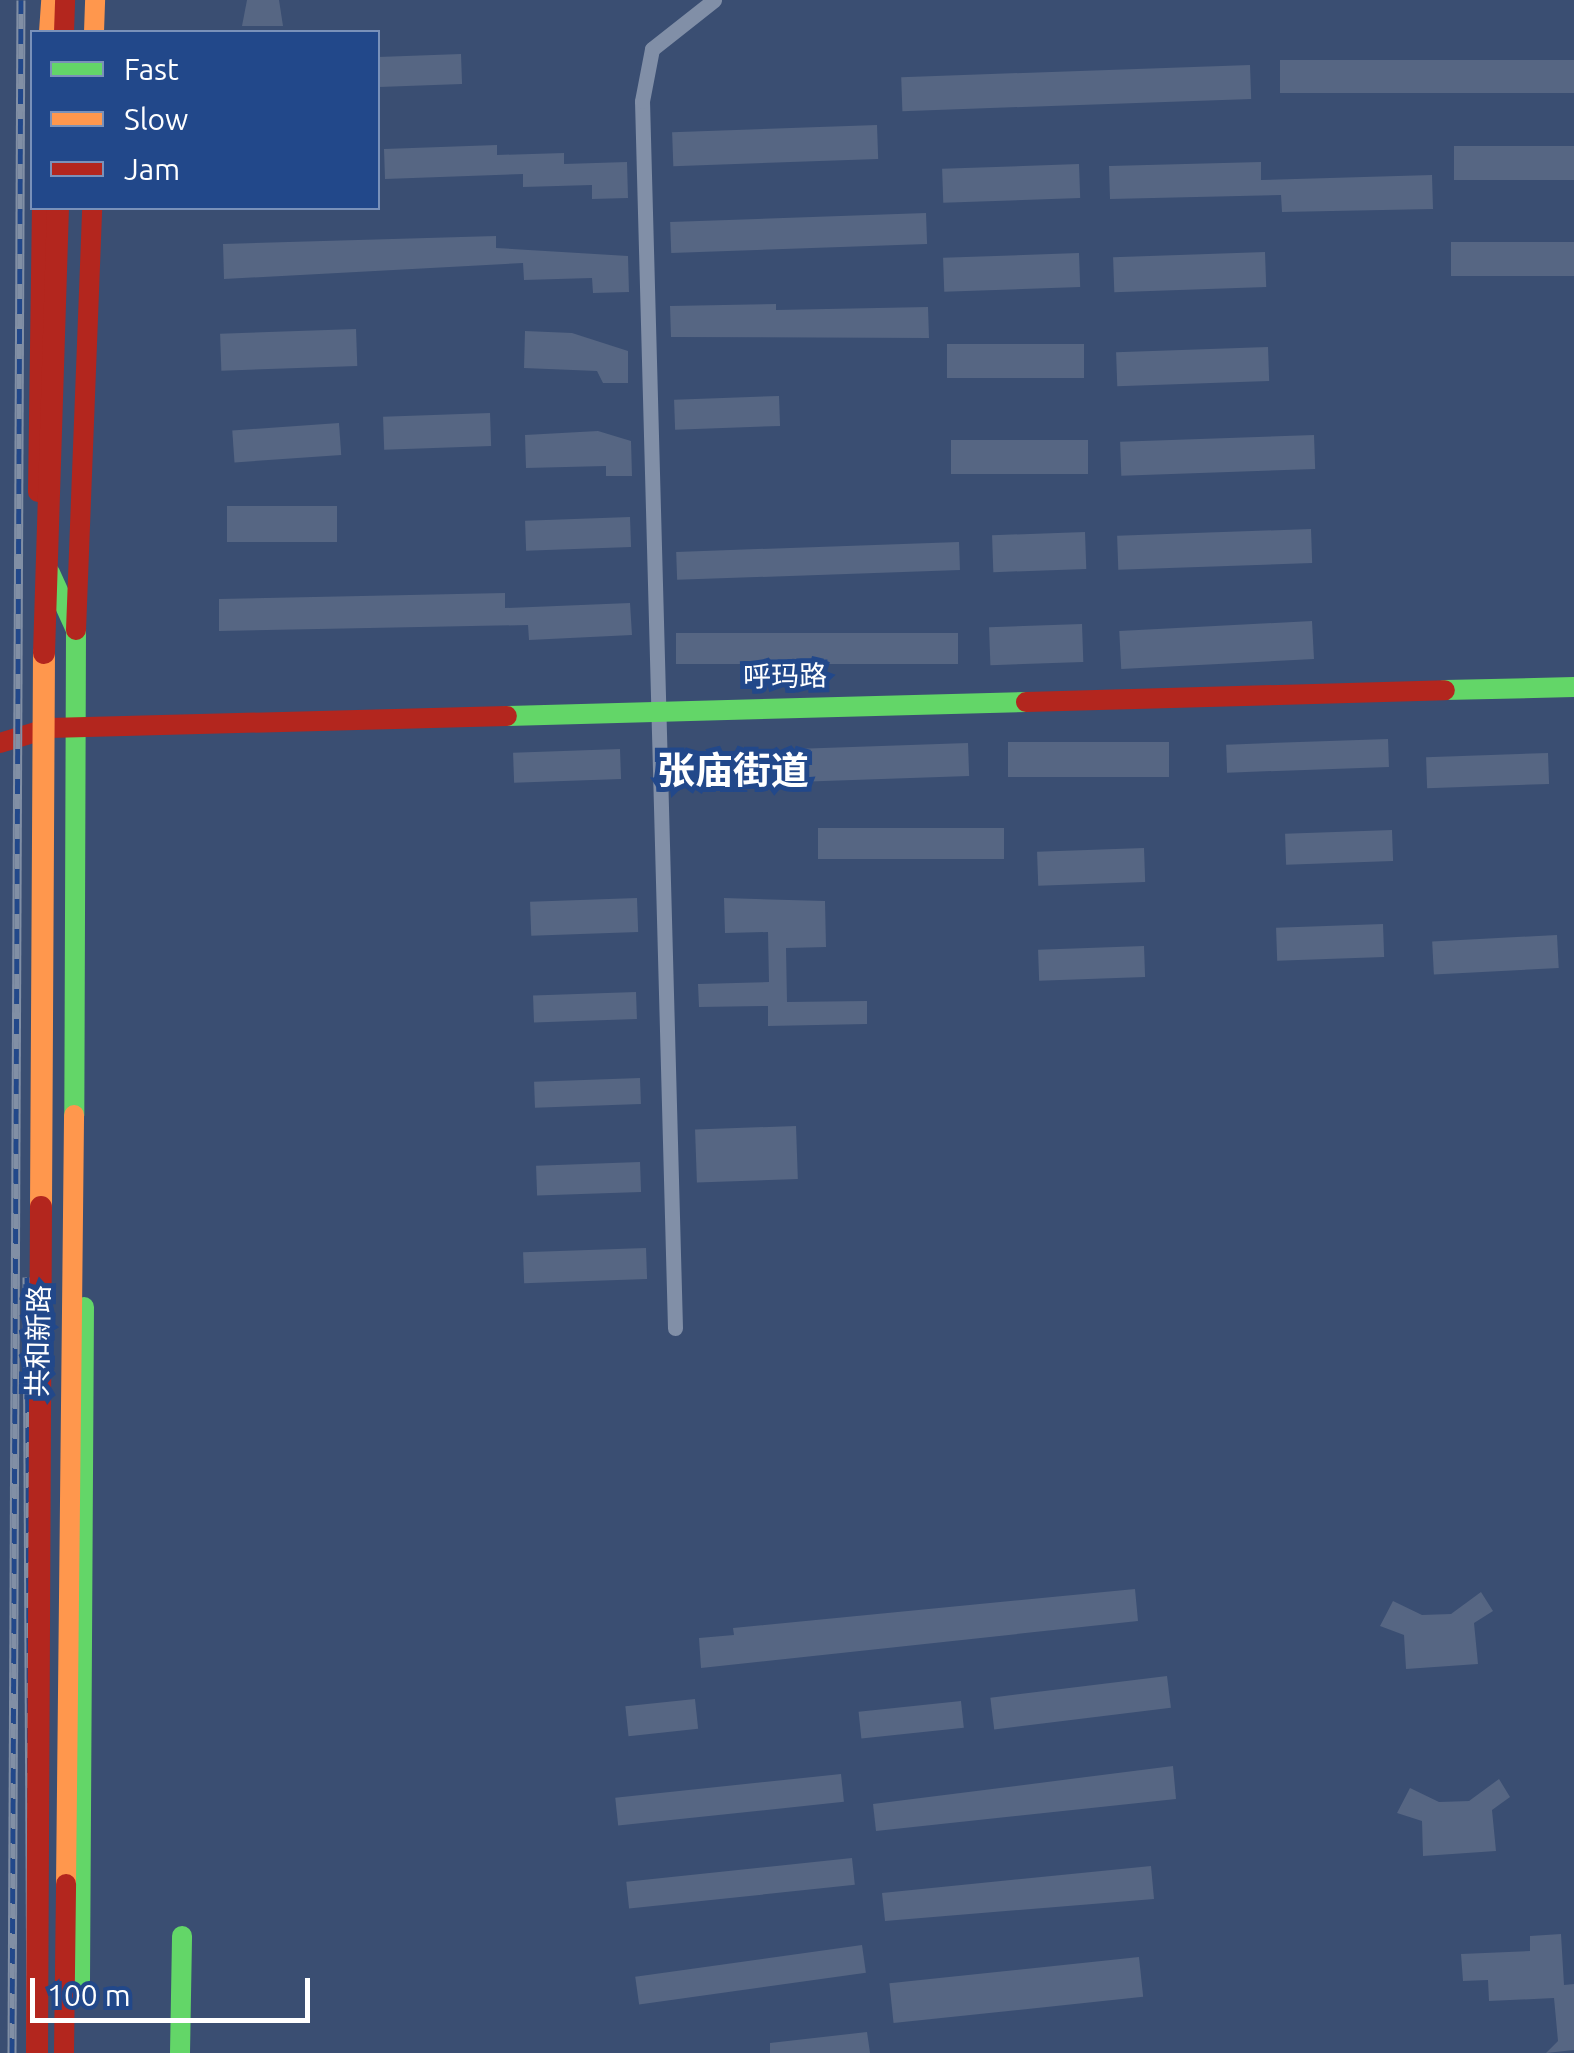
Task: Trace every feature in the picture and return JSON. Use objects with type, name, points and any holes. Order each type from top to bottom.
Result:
[{"type":"main road","points":[[49,30],[51,0]]},
{"type":"main road","points":[[64,30],[65,0]]},
{"type":"main road","points":[[94,30],[95,0]]},
{"type":"main road","points":[[42,210],[34,412],[41,549],[76,630]]},
{"type":"main road","points":[[38,2053],[43,721],[58,210]]},
{"type":"main road","name":"共和新路","points":[[64,2053],[76,630],[92,210]]},
{"type":"main road","name":"呼玛路","points":[[0,743],[78,729],[657,708],[1574,688]]},
{"type":"main road","points":[[72,1106],[85,1154],[79,2053]]},
{"type":"main road","points":[[180,2053],[182,1936]]},
{"type":"street","points":[[675,1328],[644,72],[652,49],[714,0]]},
{"type":"building","points":[[247,0],[279,0],[283,26],[242,26]]},
{"type":"building","points":[[461,54],[462,84],[380,87],[380,57]]},
{"type":"building","points":[[1280,60],[1574,60],[1574,93],[1280,93]]},
{"type":"building","points":[[1250,65],[1251,99],[902,111],[901,77]]},
{"type":"building","points":[[877,125],[878,159],[673,166],[672,132]]},
{"type":"building","points":[[497,145],[497,155],[564,153],[564,164],[627,162],[628,198],[592,199],[592,185],[523,187],[523,174],[385,179],[384,149]]},
{"type":"building","points":[[1454,146],[1574,146],[1574,180],[1454,180]]},
{"type":"building","points":[[1261,162],[1261,180],[1432,175],[1433,209],[1282,212],[1281,195],[1110,199],[1109,166]]},
{"type":"building","points":[[1079,164],[1080,198],[943,203],[942,169]]},
{"type":"building","points":[[926,213],[927,244],[671,253],[670,222]]},
{"type":"building","points":[[496,236],[496,248],[628,256],[629,292],[593,293],[592,278],[524,280],[523,263],[224,279],[223,244]]},
{"type":"building","points":[[1451,242],[1574,242],[1574,276],[1451,276]]},
{"type":"building","points":[[1265,252],[1266,287],[1114,292],[1113,257]]},
{"type":"building","points":[[1079,253],[1080,287],[944,292],[943,258]]},
{"type":"building","points":[[776,304],[776,310],[928,307],[929,338],[671,337],[670,306]]},
{"type":"building","points":[[356,329],[357,366],[221,371],[220,334]]},
{"type":"building","points":[[525,331],[572,333],[628,351],[628,383],[603,383],[597,371],[524,368]]},
{"type":"building","points":[[947,344],[1084,344],[1084,378],[947,378]]},
{"type":"building","points":[[1268,347],[1269,381],[1117,386],[1116,352]]},
{"type":"building","points":[[779,396],[780,426],[675,430],[674,400]]},
{"type":"building","points":[[490,413],[491,446],[384,450],[383,417]]},
{"type":"building","points":[[339,423],[341,455],[234,462],[232,430]]},
{"type":"building","points":[[598,431],[631,441],[632,476],[606,476],[606,466],[526,468],[525,435]]},
{"type":"building","points":[[1314,435],[1315,469],[1121,476],[1120,442]]},
{"type":"building","points":[[951,440],[1088,440],[1088,474],[951,474]]},
{"type":"building","points":[[227,506],[337,506],[337,542],[227,542]]},
{"type":"building","points":[[630,517],[631,547],[526,551],[525,521]]},
{"type":"building","points":[[1311,529],[1312,563],[1118,570],[1117,536]]},
{"type":"building","points":[[1085,532],[1086,569],[993,572],[992,535]]},
{"type":"building","points":[[959,542],[960,570],[677,580],[676,552]]},
{"type":"building","points":[[505,593],[505,608],[630,603],[632,635],[529,640],[528,625],[219,631],[219,599]]},
{"type":"building","points":[[1312,621],[1314,659],[1121,669],[1119,631]]},
{"type":"building","points":[[1082,624],[1083,662],[990,665],[989,627]]},
{"type":"building","points":[[676,633],[958,633],[958,664],[676,664]]},
{"type":"building","points":[[1388,739],[1389,767],[1227,773],[1226,745]]},
{"type":"building","points":[[1008,742],[1169,742],[1169,777],[1008,777]]},
{"type":"building","points":[[968,743],[969,776],[795,782],[794,749]]},
{"type":"building","points":[[620,749],[621,779],[514,783],[513,753]]},
{"type":"building","points":[[1548,753],[1549,784],[1427,788],[1426,757]]},
{"type":"building","points":[[818,828],[1004,828],[1004,859],[818,859]]},
{"type":"building","points":[[1392,830],[1393,861],[1286,865],[1285,834]]},
{"type":"building","points":[[1144,848],[1145,882],[1038,886],[1037,852]]},
{"type":"building","points":[[637,898],[638,932],[531,936],[530,902]]},
{"type":"building","points":[[724,898],[825,901],[826,947],[786,948],[787,1002],[867,1001],[867,1024],[768,1026],[768,1006],[699,1007],[698,984],[769,982],[768,932],[725,933]]},
{"type":"building","points":[[1383,924],[1384,957],[1277,961],[1276,928]]},
{"type":"building","points":[[1557,935],[1559,968],[1434,974],[1432,942]]},
{"type":"building","points":[[1144,946],[1145,977],[1039,981],[1038,950]]},
{"type":"building","points":[[636,992],[637,1019],[534,1023],[533,996]]},
{"type":"building","points":[[640,1078],[641,1104],[535,1108],[534,1082]]},
{"type":"building","points":[[796,1126],[798,1179],[697,1182],[695,1130]]},
{"type":"building","points":[[640,1162],[641,1192],[537,1196],[536,1166]]},
{"type":"building","points":[[646,1248],[647,1279],[524,1283],[523,1252]]},
{"type":"building","points":[[1135,1589],[1138,1621],[701,1668],[699,1638],[734,1635],[733,1628]]},
{"type":"building","points":[[1481,1592],[1493,1611],[1474,1623],[1478,1664],[1406,1669],[1404,1635],[1380,1626],[1393,1601],[1422,1615],[1451,1614]]},
{"type":"building","points":[[1167,1676],[1171,1708],[994,1729],[990,1698]]},
{"type":"building","points":[[695,1699],[698,1729],[629,1736],[625,1706]]},
{"type":"building","points":[[961,1701],[964,1728],[861,1739],[859,1712]]},
{"type":"building","points":[[1173,1766],[1176,1799],[876,1831],[873,1804]]},
{"type":"building","points":[[841,1774],[844,1802],[618,1826],[615,1798]]},
{"type":"building","points":[[1499,1779],[1510,1797],[1492,1810],[1496,1851],[1423,1856],[1422,1821],[1397,1813],[1410,1788],[1439,1802],[1469,1801]]},
{"type":"building","points":[[852,1858],[855,1885],[629,1909],[626,1882]]},
{"type":"building","points":[[1151,1866],[1154,1899],[885,1921],[882,1893]]},
{"type":"building","points":[[1561,1934],[1564,1985],[1574,1984],[1574,2050],[1546,2053],[1558,2041],[1554,1998],[1489,2001],[1488,1980],[1463,1981],[1461,1954],[1530,1951],[1530,1936]]},
{"type":"building","points":[[862,1945],[866,1973],[639,2005],[635,1977]]},
{"type":"building","points":[[1139,1957],[1143,1997],[894,2023],[889,1983]]},
{"type":"building","points":[[867,2032],[870,2053],[770,2053],[770,2043]]},
{"type":"railway","points":[[12,2053],[21,0]]},
{"type":"railway","points":[[27,1277],[31,2053]]},
{"type":"traffic: fast","points":[[50,573],[76,630],[74,1115]]},
{"type":"traffic: fast","points":[[1445,690],[1574,687]]},
{"type":"traffic: fast","points":[[507,716],[1026,702]]},
{"type":"traffic: fast","points":[[80,1980],[84,1307]]},
{"type":"traffic: fast","points":[[180,2053],[182,1936]]},
{"type":"traffic: slow","points":[[49,30],[51,0]]},
{"type":"traffic: slow","points":[[94,30],[95,0]]},
{"type":"traffic: slow","points":[[41,1207],[44,653]]},
{"type":"traffic: slow","points":[[66,1884],[74,1115]]},
{"type":"traffic: jam","points":[[64,30],[65,0]]},
{"type":"traffic: jam","points":[[38,492],[42,210]]},
{"type":"traffic: jam","points":[[44,653],[58,210]]},
{"type":"traffic: jam","points":[[76,630],[92,210]]},
{"type":"traffic: jam","points":[[1026,702],[1445,690]]},
{"type":"traffic: jam","points":[[0,743],[49,728],[507,716]]},
{"type":"traffic: jam","points":[[37,2053],[41,1207]]},
{"type":"traffic: jam","points":[[64,2053],[66,1884]]},
{"type":"district","name":"张庙街道","points":[[733,771]]}]
